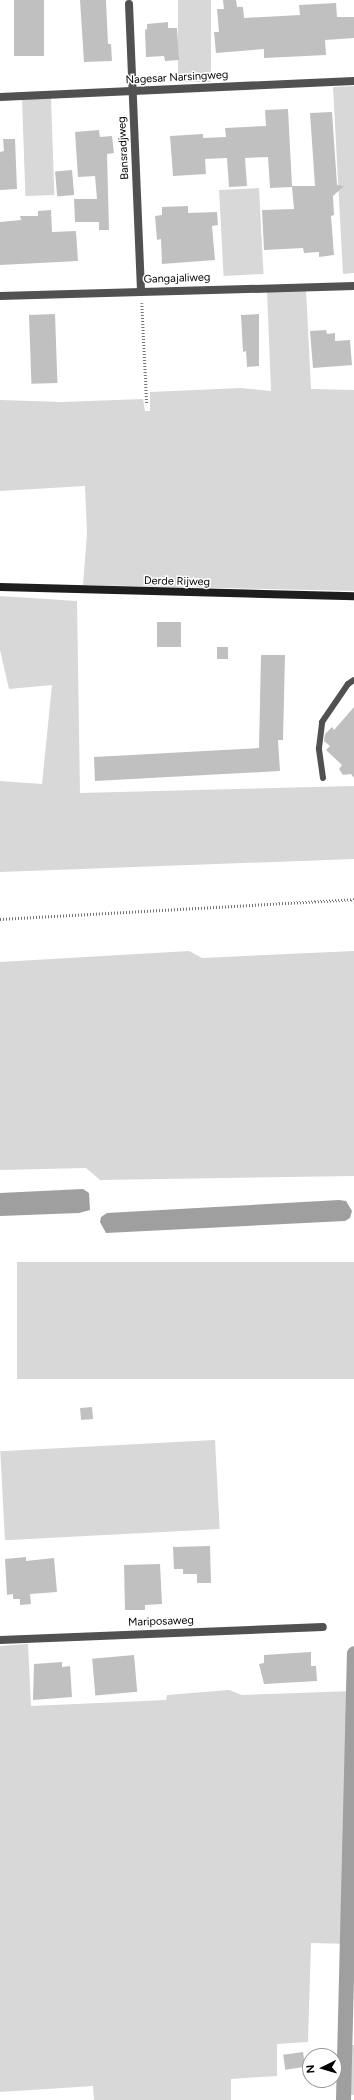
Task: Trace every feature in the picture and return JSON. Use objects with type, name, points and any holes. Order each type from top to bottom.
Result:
[{"type":"street","name":"Bansradjweg","points":[[129,4],[141,291]]},
{"type":"street","name":"Nagesar Narsingweg","points":[[0,97],[354,81]]},
{"type":"street","name":"Gangajaliweg","points":[[0,296],[354,286]]},
{"type":"street","name":"Derde Rijweg","points":[[0,587],[354,596]]},
{"type":"street","name":"Mariposaweg","points":[[0,1640],[323,1626]]},
{"type":"lane","points":[[323,778],[319,748],[322,722],[348,684],[354,680]]},
{"type":"path","points":[[141,291],[147,405]]},
{"type":"path","points":[[0,919],[354,899]]},
{"type":"shaded area","points":[[178,0],[211,0],[211,82],[178,82]]},
{"type":"shaded area","points":[[354,86],[354,273],[343,274],[333,87]]},
{"type":"shaded area","points":[[51,98],[54,195],[25,196],[22,99]]},
{"type":"shaded area","points":[[259,188],[264,274],[224,276],[219,190]]},
{"type":"shaded area","points":[[306,289],[311,389],[354,390],[354,591],[83,585],[87,533],[85,486],[0,491],[0,400],[62,402],[143,399],[145,411],[150,411],[150,392],[241,388],[271,391],[267,290]]},
{"type":"shaded area","points":[[0,596],[77,601],[80,793],[354,786],[354,859],[0,872],[0,781],[42,784],[52,685],[9,689],[0,650]]},
{"type":"shaded area","points":[[189,951],[202,958],[354,951],[354,1176],[100,1180],[86,1168],[0,1170],[0,962]]},
{"type":"shaded area","points":[[83,1189],[89,1193],[90,1210],[79,1213],[0,1216],[0,1193]]},
{"type":"shaded area","points":[[339,1200],[346,1201],[352,1211],[350,1218],[345,1221],[106,1233],[100,1222],[101,1217],[107,1213]]},
{"type":"shaded area","points":[[17,1262],[354,1262],[354,1379],[17,1379]]},
{"type":"shaded area","points":[[215,1440],[220,1529],[5,1540],[0,1451]]},
{"type":"shaded area","points":[[28,1644],[31,1706],[166,1700],[167,1695],[229,1690],[242,1695],[353,1691],[349,1860],[354,1860],[354,1944],[311,1943],[308,2042],[277,2044],[277,2076],[231,2079],[231,2100],[94,2100],[93,2086],[0,2092],[0,1646]]},
{"type":"shaded area","points":[[345,2045],[354,2045],[354,2095],[345,2095]]},
{"type":"building","points":[[14,0],[44,0],[44,56],[14,56]]},
{"type":"building","points":[[80,0],[106,0],[108,44],[111,44],[112,61],[84,62]]},
{"type":"building","points":[[223,0],[236,0],[237,7],[243,7],[244,18],[300,15],[299,5],[336,3],[337,17],[354,17],[354,38],[325,40],[326,55],[264,58],[264,49],[216,53],[214,32],[219,32],[217,9],[224,9]]},
{"type":"building","points":[[168,22],[168,28],[177,28],[179,60],[165,61],[164,56],[146,57],[145,30],[147,29],[147,24]]},
{"type":"building","points":[[288,109],[292,186],[315,186],[310,113],[332,112],[337,185],[344,186],[333,196],[334,215],[331,216],[334,255],[319,257],[319,252],[304,253],[303,248],[264,250],[262,210],[294,209],[292,187],[270,188],[268,157],[245,158],[247,186],[229,187],[227,158],[205,159],[206,174],[173,176],[170,136],[203,134],[203,138],[226,137],[225,128],[266,126],[265,110]]},
{"type":"building","points":[[99,130],[100,137],[112,136],[114,153],[107,154],[109,230],[99,230],[99,222],[75,222],[74,199],[97,199],[95,176],[78,177],[75,132]]},
{"type":"building","points":[[3,139],[15,139],[17,189],[0,190],[0,152],[4,151]]},
{"type":"building","points":[[72,170],[74,195],[57,196],[55,171]]},
{"type":"building","points":[[188,206],[188,213],[217,212],[218,225],[212,226],[215,260],[162,264],[161,239],[157,240],[155,216],[162,215],[162,207]]},
{"type":"building","points":[[51,210],[52,232],[76,231],[78,261],[0,265],[0,222],[21,220],[20,216],[38,216],[38,211]]},
{"type":"building","points":[[55,314],[57,383],[31,384],[29,315]]},
{"type":"building","points":[[259,314],[259,366],[247,367],[246,351],[243,352],[241,315]]},
{"type":"building","points":[[326,330],[327,334],[335,333],[335,341],[350,340],[352,365],[313,368],[310,331]]},
{"type":"building","points":[[157,622],[181,622],[181,647],[157,647]]},
{"type":"building","points":[[217,647],[228,647],[228,659],[217,659]]},
{"type":"building","points":[[261,655],[285,655],[283,740],[278,740],[280,771],[95,781],[94,757],[259,748]]},
{"type":"building","points":[[354,707],[354,778],[351,774],[343,775],[339,769],[342,765],[326,750],[330,746],[324,741],[325,734],[332,727],[334,730]]},
{"type":"building","points":[[92,1407],[93,1419],[81,1420],[80,1408]]},
{"type":"building","points":[[210,1546],[211,1583],[197,1583],[197,1574],[183,1574],[183,1569],[174,1569],[173,1547]]},
{"type":"building","points":[[26,1557],[26,1561],[54,1558],[57,1592],[30,1594],[31,1604],[20,1605],[20,1599],[13,1599],[13,1594],[7,1595],[5,1559]]},
{"type":"building","points":[[160,1564],[162,1604],[145,1605],[145,1610],[125,1610],[124,1565]]},
{"type":"building","points":[[311,1652],[311,1666],[316,1666],[317,1681],[264,1684],[259,1664],[264,1663],[264,1655]]},
{"type":"building","points":[[134,1655],[137,1692],[95,1696],[92,1659]]},
{"type":"building","points":[[62,1662],[62,1667],[70,1666],[72,1697],[33,1700],[34,1664]]},
{"type":"building","points":[[302,2052],[302,2067],[285,2070],[283,2055]]},
{"type":"waterway","points":[[343,2100],[354,1653]]}]
